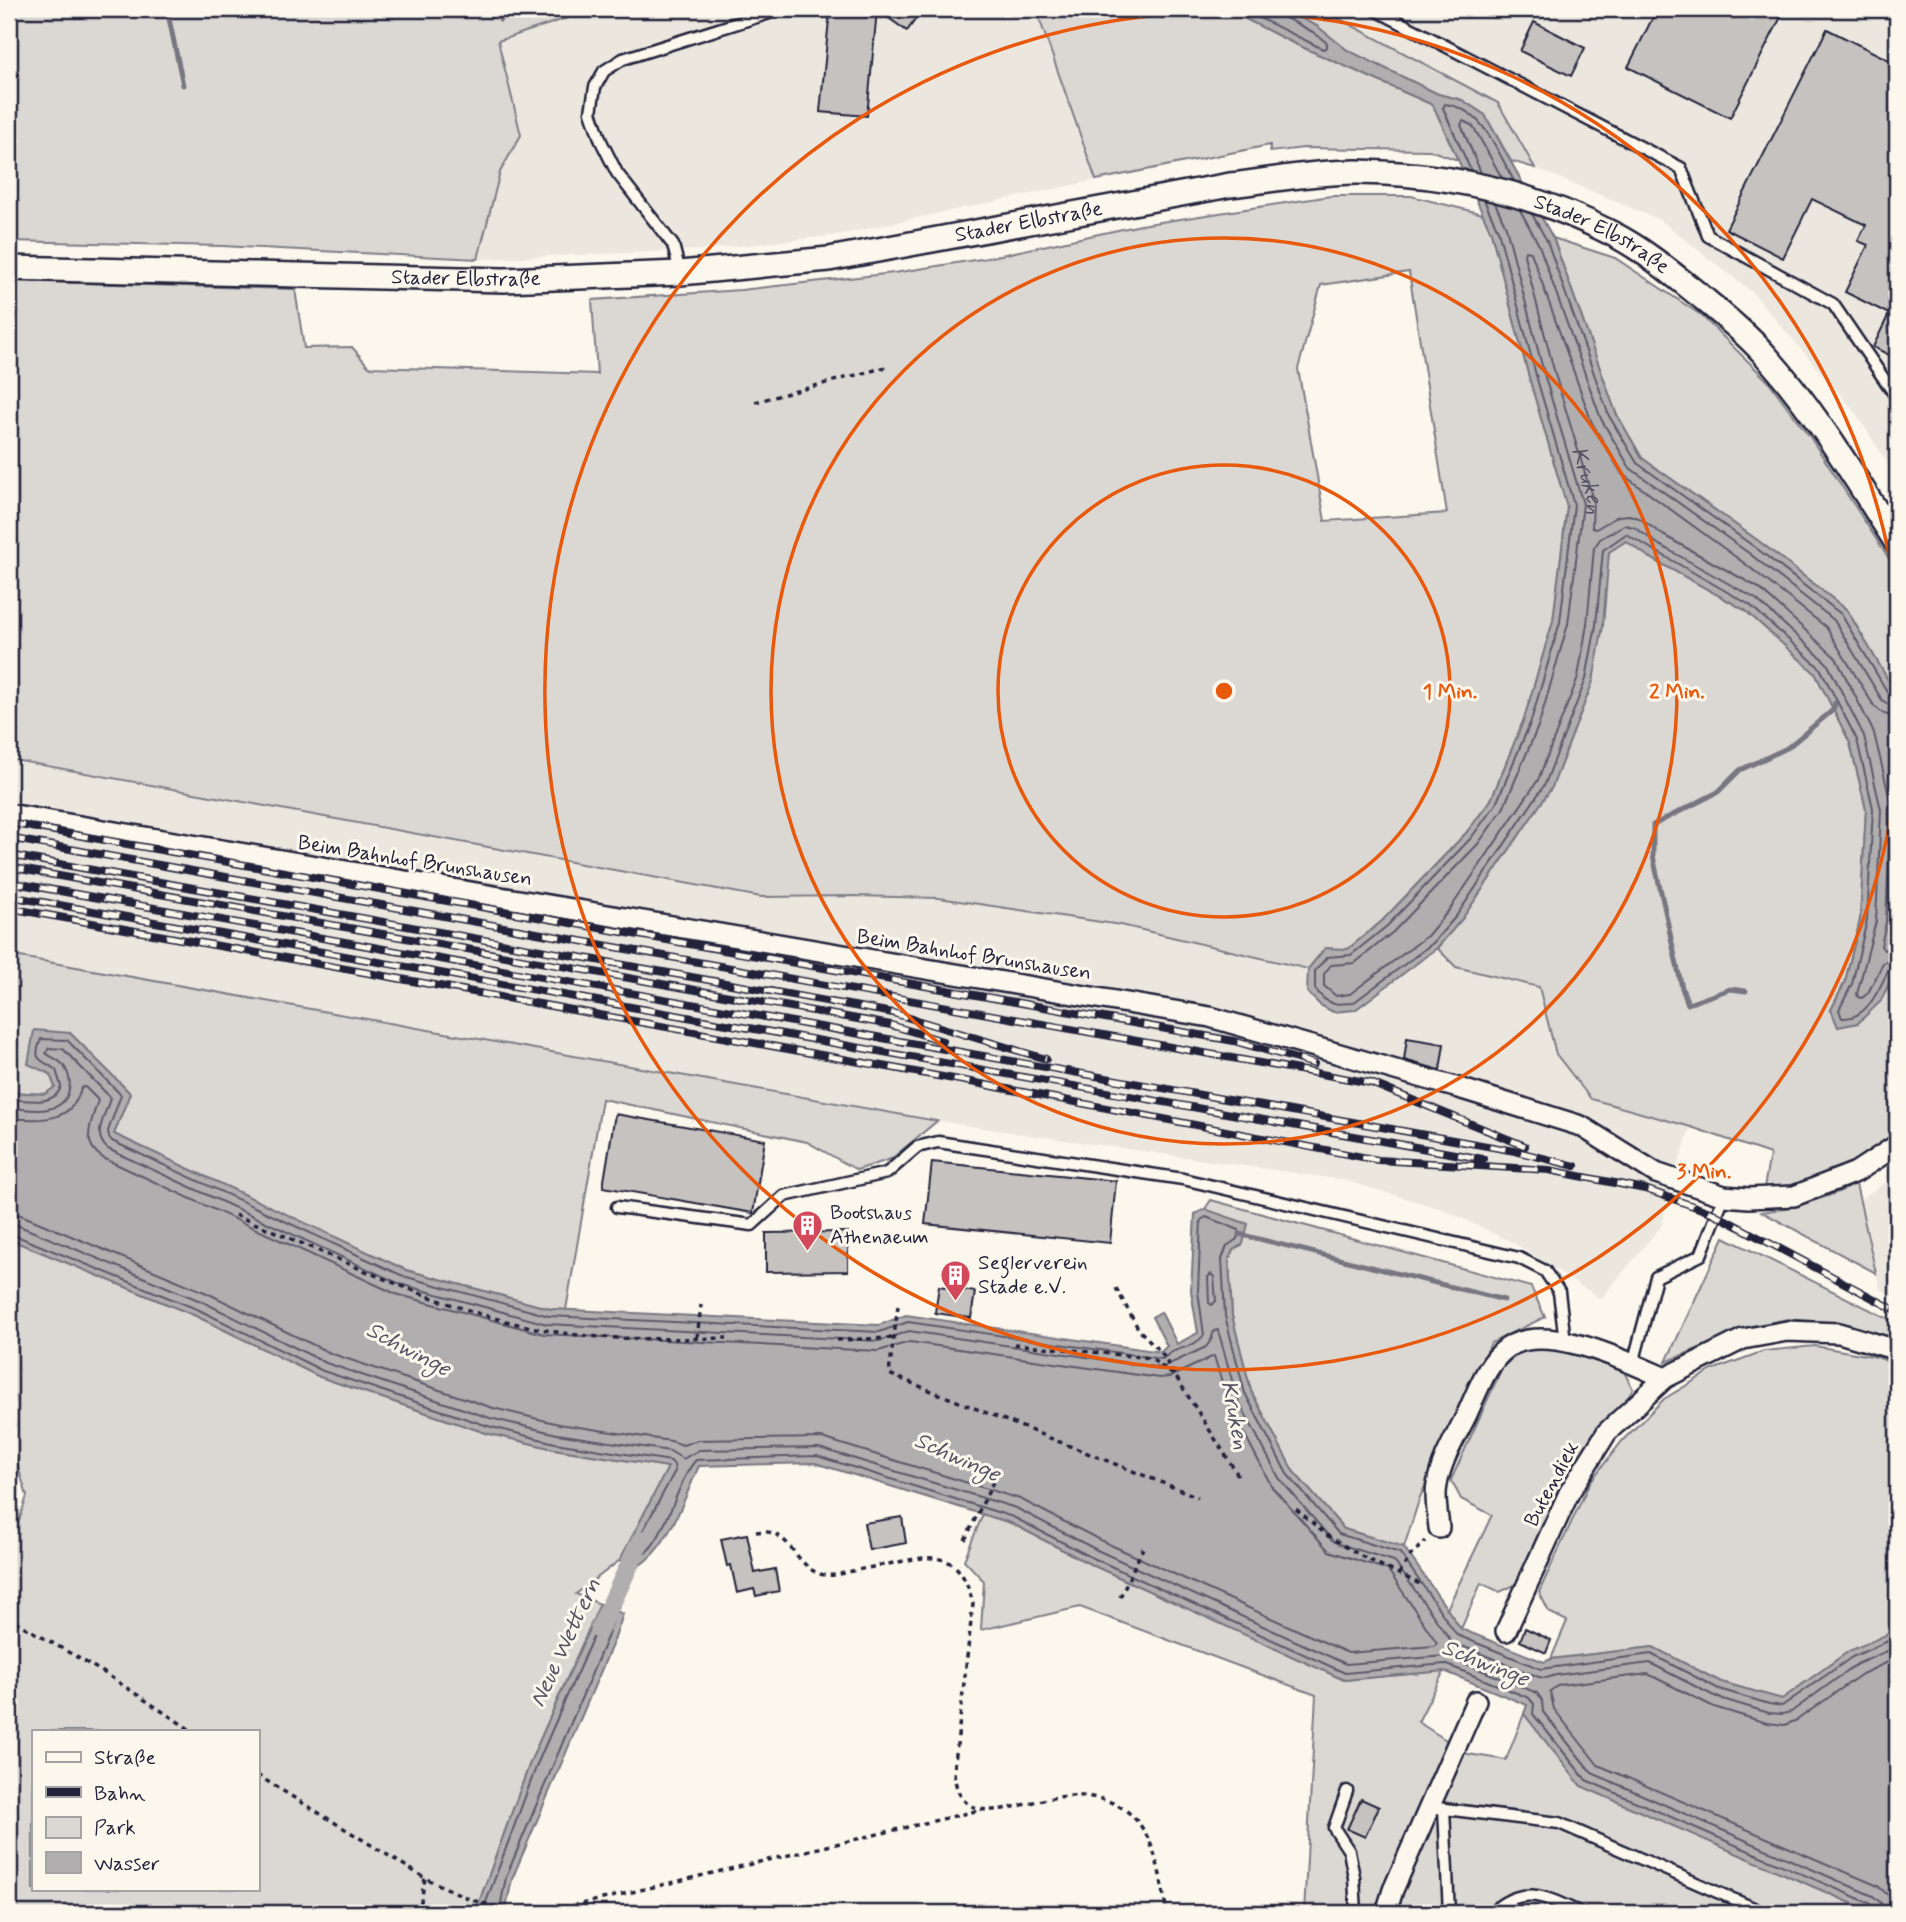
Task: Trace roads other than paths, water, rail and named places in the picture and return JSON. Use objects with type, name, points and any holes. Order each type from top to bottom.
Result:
[{"type":"street","name":"Stader Elbstraße","points":[[9,268],[504,280],[680,273],[829,259],[1230,186],[1294,177],[1356,172],[1462,180],[1552,207],[1614,234],[1661,265],[1729,320],[1796,392],[1897,543]]},
{"type":"street","name":"Beim Bahnhof Brunshausen","points":[[9,814],[203,849],[1210,1017],[1581,1126],[1656,1172],[1724,1196],[1749,1199],[1794,1196],[1856,1172],[1897,1144]]},
{"type":"street","name":"Butendiek","points":[[1506,1631],[1569,1493],[1607,1432],[1665,1378],[1743,1339],[1787,1331],[1839,1333],[1897,1350]]},
{"type":"street","points":[[1439,1528],[1436,1488],[1443,1463],[1490,1365],[1508,1347],[1532,1339],[1565,1341],[1665,1378]]},
{"type":"street","points":[[1386,1913],[1393,1890],[1436,1808],[1476,1701]]},
{"type":"lane","points":[[680,273],[673,245],[617,173],[601,141],[591,112],[595,87],[604,71],[623,59],[782,9]]},
{"type":"lane","points":[[1374,9],[1681,167],[1708,236],[1833,304],[1897,398]]},
{"type":"lane","points":[[617,1207],[752,1225],[784,1196],[887,1173],[917,1147],[939,1142],[1183,1178],[1519,1258],[1545,1270],[1559,1292],[1565,1341]]},
{"type":"lane","points":[[1633,1364],[1656,1278],[1701,1255],[1724,1196]]},
{"type":"lane","points":[[1347,1791],[1334,1828],[1349,1851],[1356,1913]]},
{"type":"lane","points":[[1449,1913],[1436,1808],[1559,1823],[1765,1913]]},
{"type":"lane","points":[[1491,1913],[1503,1902],[1519,1895],[1534,1894],[1581,1913]]},
{"type":"water","name":"Kruken","points":[[1226,9],[1282,9],[1317,26],[1347,50],[1438,94],[1462,100],[1485,115],[1553,238],[1616,413],[1642,458],[1760,542],[1847,610],[1897,695],[1897,968],[1880,1002],[1858,1023],[1838,1027],[1831,1010],[1845,982],[1860,920],[1866,809],[1850,743],[1815,673],[1745,610],[1649,557],[1626,541],[1609,552],[1603,626],[1593,681],[1552,787],[1462,919],[1437,948],[1355,1010],[1333,1012],[1320,1005],[1307,992],[1308,969],[1325,948],[1348,949],[1382,921],[1466,833],[1491,800],[1524,719],[1553,621],[1567,507],[1491,232],[1433,105],[1293,43]]},
{"type":"water","points":[[34,1030],[70,1033],[130,1093],[114,1134],[406,1270],[551,1309],[879,1325],[906,1315],[1161,1352],[1167,1346],[1152,1317],[1161,1312],[1177,1344],[1198,1333],[1191,1291],[1195,1214],[1205,1209],[1248,1224],[1243,1244],[1233,1250],[1229,1259],[1232,1316],[1251,1391],[1293,1471],[1344,1529],[1404,1547],[1461,1629],[1544,1662],[1653,1647],[1721,1682],[1782,1699],[1849,1651],[1897,1630],[1897,1913],[1874,1913],[1581,1786],[1524,1714],[1527,1705],[1444,1671],[1344,1680],[1090,1564],[1011,1523],[815,1463],[699,1466],[674,1522],[658,1548],[637,1567],[620,1560],[668,1467],[554,1449],[486,1433],[320,1377],[196,1316],[9,1239],[9,1092],[45,1094],[55,1087],[50,1074],[28,1064]]},
{"type":"water","points":[[600,1604],[623,1614],[512,1879],[505,1913],[475,1913],[531,1760]]},
{"type":"waterway","points":[[167,9],[183,85]]},
{"type":"waterway","points":[[497,9],[500,20]]},
{"type":"waterway","points":[[1746,991],[1730,989],[1688,1004],[1682,988],[1653,856],[1653,825],[1718,792],[1740,770],[1787,748],[1833,710],[1835,703]]},
{"type":"waterway","points":[[1239,1234],[1504,1300]]},
{"type":"waterway","name":"Neue Wettern","points":[[599,1630],[641,1540]]},
{"type":"railway","points":[[9,823],[1234,1041],[1314,1064]]},
{"type":"railway","points":[[9,838],[1371,1083],[1525,1146]]},
{"type":"railway","points":[[9,855],[893,1013],[1046,1059]]},
{"type":"railway","points":[[9,867],[891,1025],[943,1041]]},
{"type":"railway","points":[[9,882],[1515,1151],[1575,1166]]},
{"type":"railway","points":[[9,896],[1483,1159]]},
{"type":"railway","points":[[9,908],[976,1083],[1378,1160],[1549,1170],[1645,1189],[1713,1213],[1897,1311]]},
{"type":"place","name":"Bootshaus Athenaeum","points":[[807,1252]]},
{"type":"place","name":"Seglerverein Stade e.V.","points":[[955,1302]]},
{"type":"water label","name":"Schwinge","points":[[408,1350]]},
{"type":"water label","name":"Schwinge","points":[[957,1458]]},
{"type":"water label","name":"Schwinge","points":[[1485,1664]]}]
